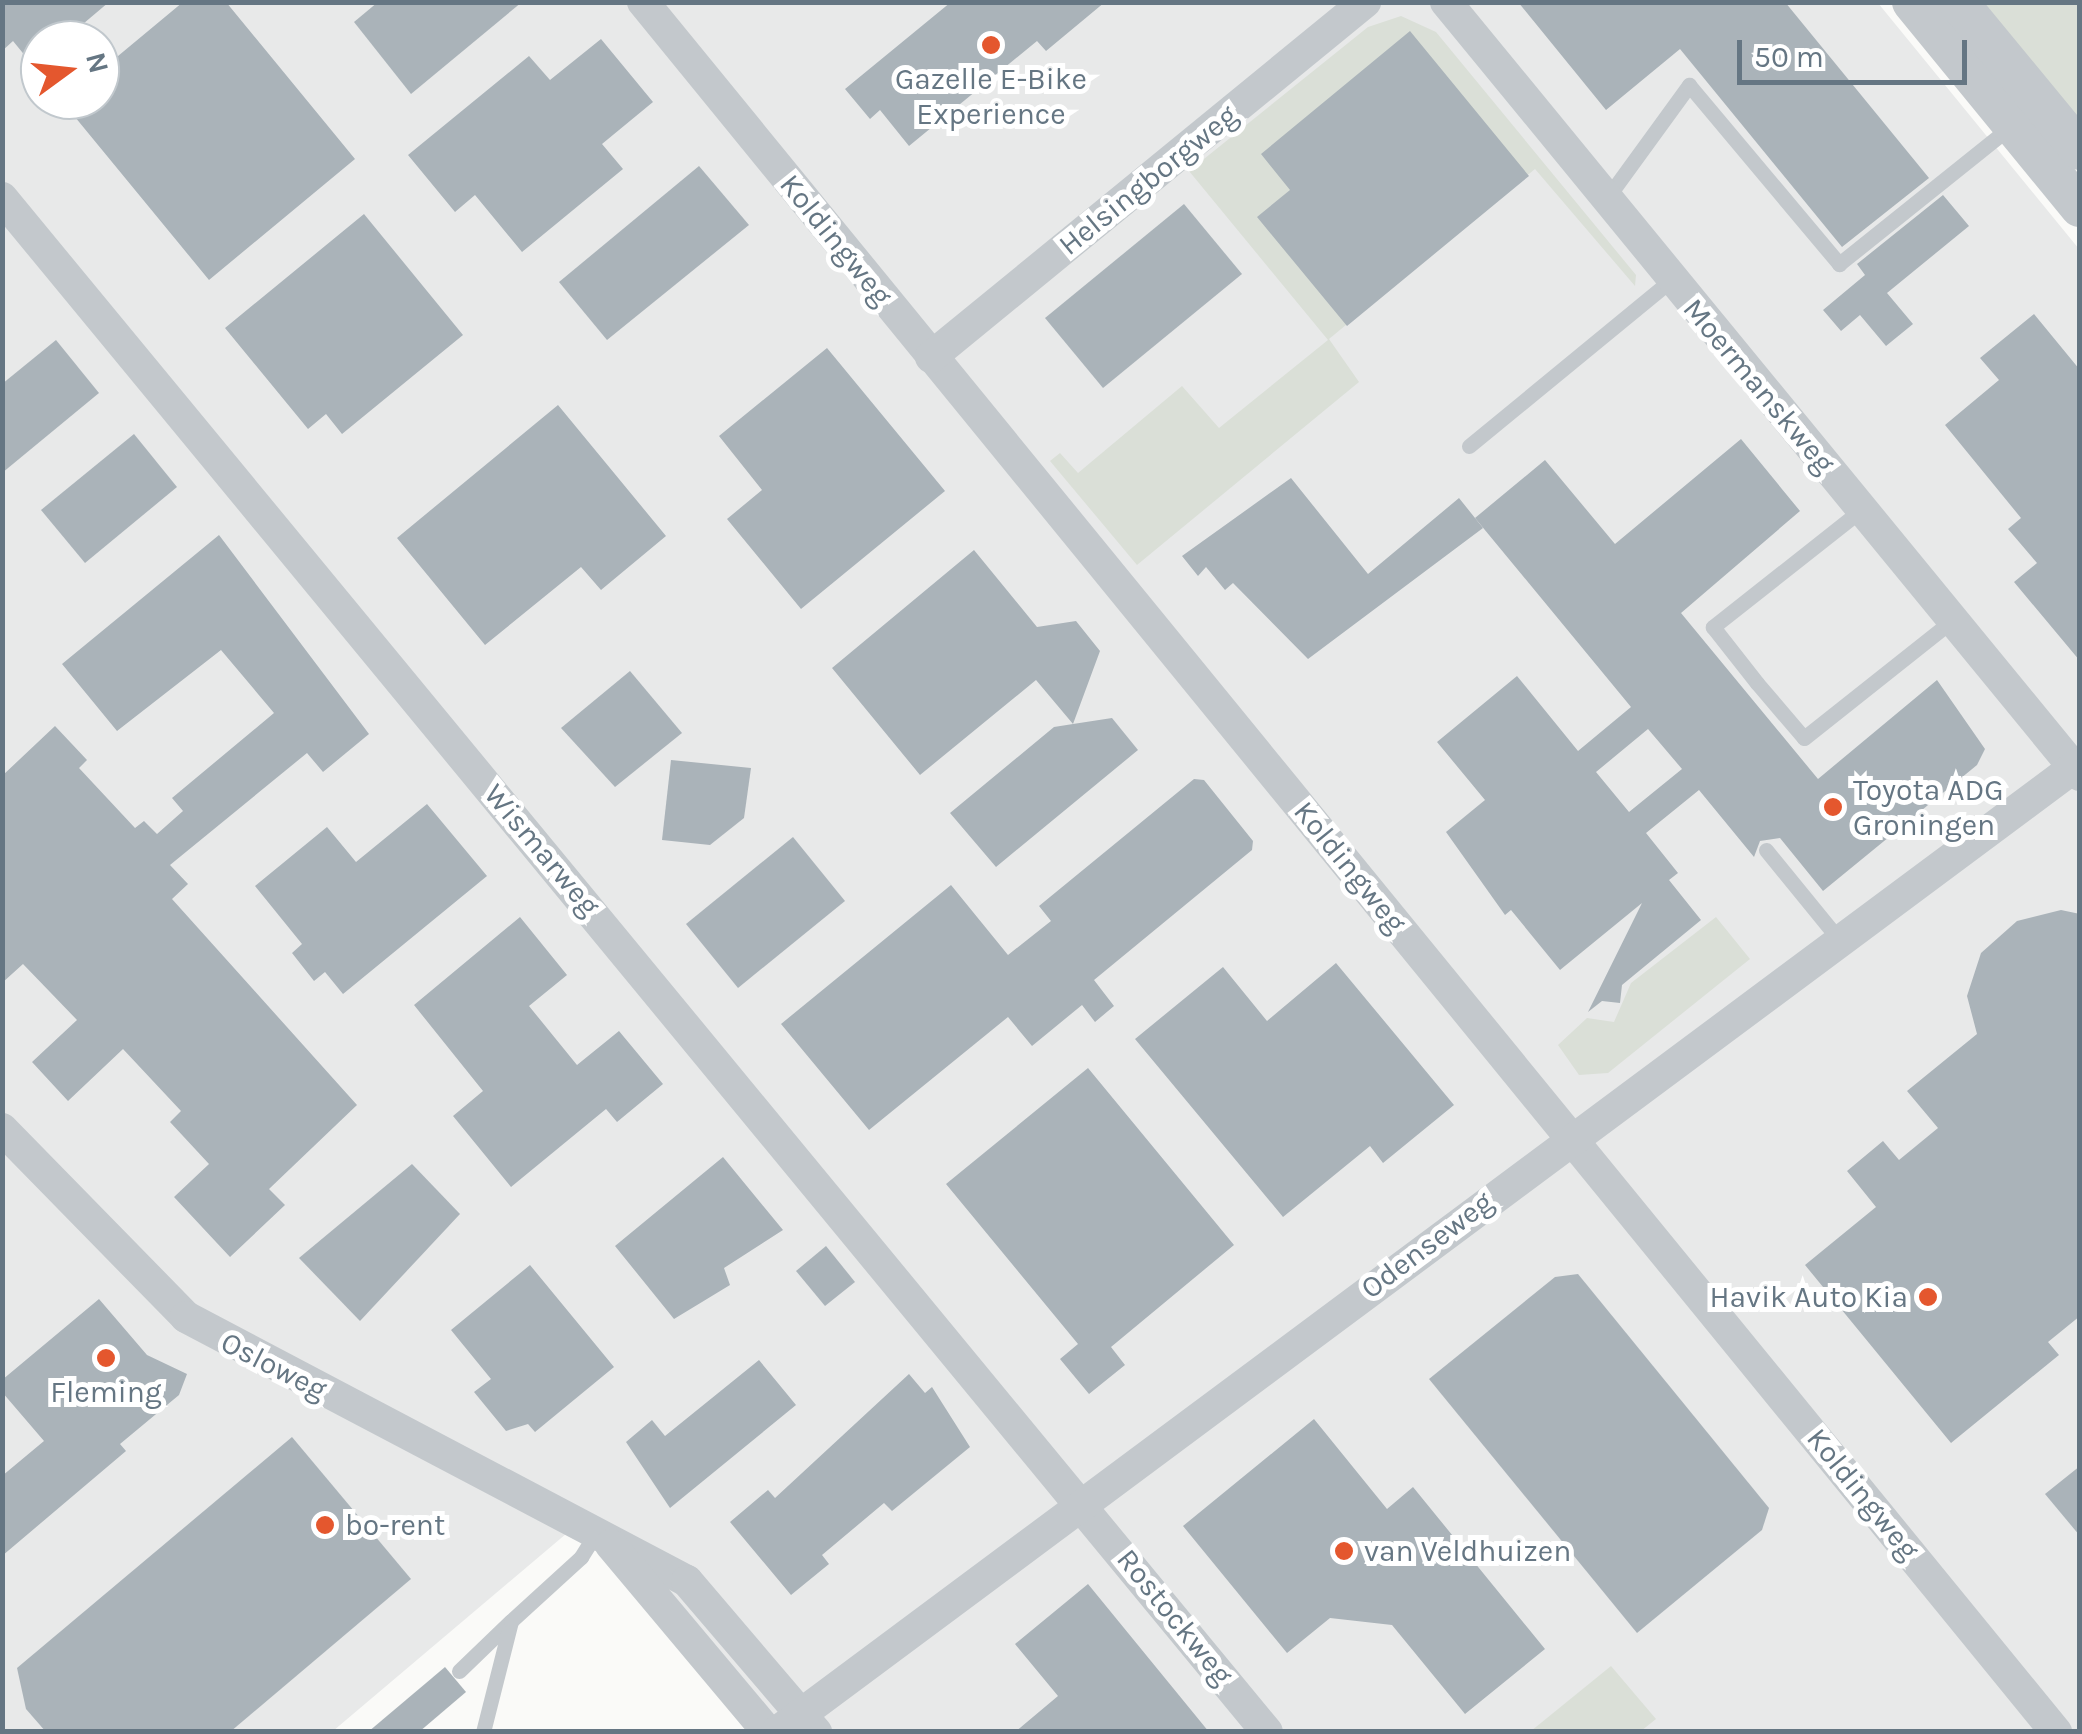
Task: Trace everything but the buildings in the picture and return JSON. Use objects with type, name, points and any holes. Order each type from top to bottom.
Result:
[{"type":"street","name":"Koldingweg","points":[[643,2],[2056,1732]]},
{"type":"street","name":"Helsingborgweg","points":[[931,357],[1364,2]]},
{"type":"street","name":"Moermanskweg","points":[[1446,2],[1605,200],[2078,769]]},
{"type":"street","points":[[1912,2],[2026,114],[2080,150]]},
{"type":"street","points":[[1958,2],[2080,208]]},
{"type":"street","name":"Wismarweg","points":[[2,198],[1082,1502]]},
{"type":"street","name":"Odenseweg","points":[[798,1725],[1082,1502],[1572,1137],[2078,769]]},
{"type":"street","name":"Osloweg","points":[[2,1129],[186,1318],[598,1530],[686,1582],[798,1725]]},
{"type":"street","name":"Rostockweg","points":[[1082,1502],[1267,1732]]},
{"type":"street","name":"Osloweg","points":[[598,1530],[768,1732]]},
{"type":"lane","points":[[1605,200],[1688,85],[1838,264],[2026,114]]},
{"type":"lane","points":[[1469,446],[1671,280]]},
{"type":"lane","points":[[1861,510],[1713,627],[1804,738],[1953,620]]},
{"type":"lane","points":[[1766,850],[1841,942]]},
{"type":"lane","points":[[459,1671],[559,1580],[598,1530]]},
{"type":"lane","points":[[483,1732],[511,1621]]},
{"type":"shaded area","points":[[3,3],[1878,3],[2079,249],[2079,1731],[785,1731],[573,1528],[333,1731],[3,1732]]},
{"type":"shaded area","points":[[1972,3],[2079,3],[2079,131]]},
{"type":"shaded area","points":[[1401,16],[1436,32],[1636,275],[1635,286],[1535,169],[1329,339],[1359,382],[1137,565],[1050,461],[1060,453],[1078,473],[1182,386],[1219,428],[1328,340],[1189,171],[1368,27]]},
{"type":"shaded area","points":[[1716,917],[1750,959],[1608,1073],[1579,1075],[1558,1045],[1587,1018],[1614,1022],[1631,983]]},
{"type":"shaded area","points":[[1611,1666],[1656,1719],[1641,1731],[1531,1731]]},
{"type":"place","name":"Gazelle E-Bike Experience","points":[[991,45]]},
{"type":"place","name":"Toyota ADG Groningen","points":[[1833,807]]},
{"type":"place","name":"Havik Auto Kia","points":[[1928,1297]]},
{"type":"place","name":"Fleming","points":[[106,1358]]},
{"type":"place","name":"bo-rent","points":[[325,1525]]},
{"type":"place","name":"van Veldhuizen","points":[[1344,1551]]}]
